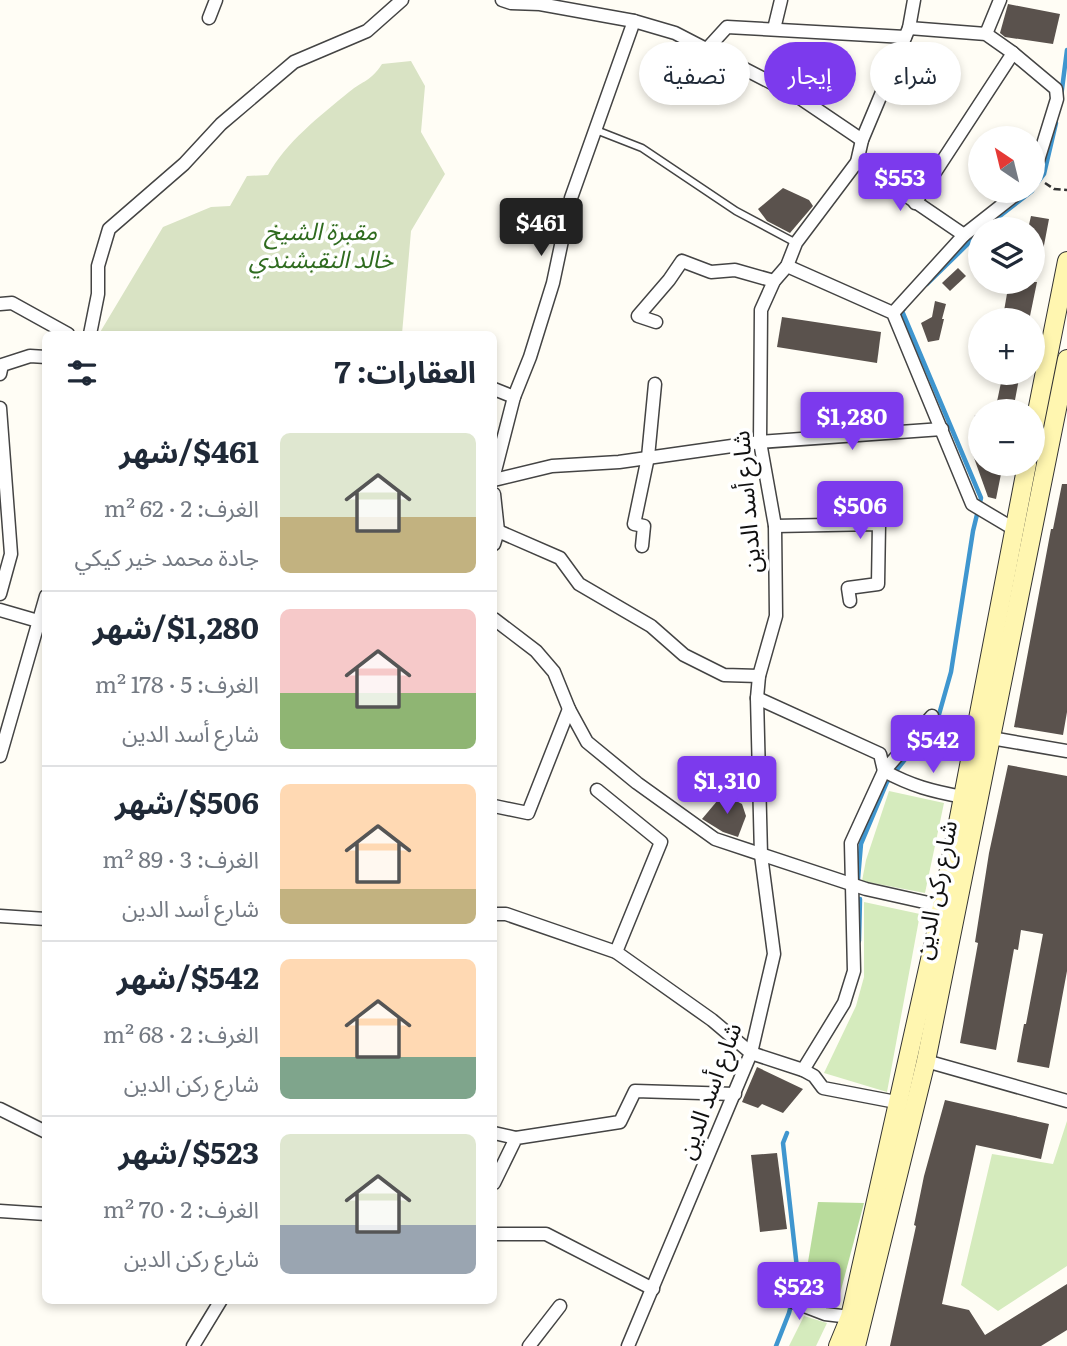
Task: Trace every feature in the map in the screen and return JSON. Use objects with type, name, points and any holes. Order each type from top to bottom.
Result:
[{"type":"main road","points":[[1040,399],[1067,261]]},
{"type":"main road","name":"شارع ركن الدين","points":[[856,1346],[926,1060],[1067,361]]},
{"type":"main road","name":"شارع ركن الدين","points":[[838,1346],[850,1317],[942,906],[1025,476]]},
{"type":"street","points":[[209,18],[216,0]]},
{"type":"street","points":[[91,331],[98,294],[98,266],[109,229],[184,164],[221,124],[294,62],[366,31],[402,0]]},
{"type":"street","points":[[502,0],[634,21],[675,33],[691,42]]},
{"type":"street","points":[[774,29],[781,0]]},
{"type":"street","name":"شارع أسد الدين","points":[[628,1346],[751,1054],[774,954],[761,855],[757,698],[759,676],[776,616],[775,526],[761,442],[761,310],[774,281],[787,266],[796,243],[857,162],[862,140],[907,32],[914,0]]},
{"type":"street","points":[[986,34],[1000,0]]},
{"type":"street","points":[[497,463],[514,397],[530,357],[553,283],[571,198],[634,21]]},
{"type":"street","points":[[713,42],[727,27],[986,34],[1056,89],[1057,99],[1045,151]]},
{"type":"street","points":[[915,204],[1013,53]]},
{"type":"street","points":[[750,72],[797,96],[862,140]]},
{"type":"street","points":[[857,162],[964,235]]},
{"type":"street","points":[[893,313],[964,235],[1005,203]]},
{"type":"street","points":[[656,322],[638,316],[682,261],[711,272],[735,270],[774,281]]},
{"type":"street","points":[[787,266],[893,313],[972,504],[1014,528]]},
{"type":"street","points":[[0,303],[12,303],[63,331]]},
{"type":"street","points":[[1,368],[30,356],[42,357]]},
{"type":"street","points":[[642,546],[644,526],[634,524],[648,457],[654,384]]},
{"type":"street","points":[[497,390],[514,397]]},
{"type":"street","points":[[0,408],[11,554],[0,594]]},
{"type":"street","points":[[497,479],[552,466],[620,462],[761,442],[942,429]]},
{"type":"street","points":[[775,526],[879,524],[878,584],[848,588],[850,601]]},
{"type":"street","points":[[497,538],[560,558],[579,584],[651,626],[684,655],[724,675],[759,676]]},
{"type":"street","points":[[0,756],[42,608]]},
{"type":"street","points":[[0,610],[38,621]]},
{"type":"street","points":[[497,621],[536,652],[554,671],[569,709],[587,742],[637,783],[715,839],[852,885],[942,906]]},
{"type":"street","points":[[757,698],[880,754],[890,775],[922,790],[962,797]]},
{"type":"street","points":[[497,807],[528,813],[569,709]]},
{"type":"street","points":[[808,1073],[844,1003],[854,971],[851,843],[890,775],[932,716]]},
{"type":"street","points":[[991,738],[1067,751]]},
{"type":"street","points":[[597,790],[661,842],[616,952]]},
{"type":"street","points":[[497,914],[506,914],[616,952],[712,1020],[751,1054],[808,1073],[823,1088],[896,1102]]},
{"type":"street","points":[[0,916],[42,919]]},
{"type":"street","points":[[926,1060],[1067,1101]]},
{"type":"street","points":[[497,1134],[516,1139],[620,1122],[635,1091],[735,1094]]},
{"type":"street","points":[[0,1109],[42,1130]]},
{"type":"street","points":[[497,1177],[516,1139]]},
{"type":"street","points":[[0,1212],[42,1214]]},
{"type":"street","points":[[497,1234],[546,1234],[653,1289]]},
{"type":"street","points":[[786,1299],[825,1314],[850,1317]]},
{"type":"street","points":[[193,1346],[219,1304]]},
{"type":"street","points":[[529,1346],[560,1306]]},
{"type":"lane","points":[[596,130],[642,148],[736,211],[796,243]]},
{"type":"path","points":[[1045,184],[1054,189],[1067,190]]},
{"type":"green space","name":"مقبرة الشيخ خالد النقبشندي","points":[[411,61],[425,86],[421,132],[445,174],[411,231],[402,331],[101,331],[163,227],[211,207],[230,206],[247,176],[268,175],[284,151],[304,130],[370,78],[382,64]]},
{"type":"green space","points":[[889,791],[944,803],[925,893],[862,881],[866,860]]},
{"type":"green space","points":[[864,902],[920,914],[887,1092],[824,1073],[856,1006],[864,977]]},
{"type":"green space","points":[[1067,1121],[1067,1266],[998,1311],[961,1285],[992,1154],[1053,1164]]},
{"type":"green space","points":[[818,1202],[864,1203],[837,1305],[802,1298]]},
{"type":"green space","points":[[804,1316],[827,1323],[816,1346],[789,1346]]},
{"type":"building","points":[[1008,4],[1060,14],[1053,44],[1005,37],[1000,33]]},
{"type":"building","points":[[783,188],[809,200],[813,206],[790,233],[767,221],[758,209]]},
{"type":"building","points":[[1045,218],[1049,219],[1045,240]]},
{"type":"building","points":[[958,268],[966,276],[950,291],[942,283]]},
{"type":"building","points":[[1007,294],[1035,294],[1032,308],[1005,308]]},
{"type":"building","points":[[935,301],[946,304],[944,319],[939,340],[928,342],[921,323],[932,317]]},
{"type":"building","points":[[782,317],[881,332],[877,363],[777,347]]},
{"type":"building","points":[[1000,385],[1018,385],[1015,399],[998,399]]},
{"type":"building","points":[[980,476],[1001,476],[996,499],[988,497]]},
{"type":"building","points":[[1062,484],[1067,484],[1067,712],[1063,735],[1014,727]]},
{"type":"building","points":[[1008,765],[1067,776],[1067,971],[1049,1068],[1017,1062],[1043,934],[1021,930],[1018,950],[1014,949],[996,1050],[960,1043],[978,943],[975,942],[989,853]]},
{"type":"building","points":[[723,794],[742,804],[746,816],[738,837],[723,832],[702,819]]},
{"type":"building","points":[[757,1067],[803,1089],[783,1113],[762,1104],[758,1108],[742,1102]]},
{"type":"building","points":[[945,1100],[1049,1124],[1041,1159],[976,1145],[942,1304],[969,1310],[985,1335],[1067,1284],[1067,1330],[1041,1346],[890,1346],[924,1176]]},
{"type":"building","points":[[777,1153],[787,1229],[760,1232],[751,1155]]},
{"type":"waterway","points":[[1061,97],[1067,50]]},
{"type":"waterway","points":[[1045,170],[1056,123]]},
{"type":"waterway","points":[[998,217],[1017,203]]},
{"type":"waterway","points":[[927,284],[968,244]]},
{"type":"waterway","points":[[858,879],[861,844],[887,782],[938,718],[951,672],[973,531],[981,498],[902,311],[904,309]]},
{"type":"waterway","points":[[859,941],[860,899]]},
{"type":"waterway","points":[[776,1346],[789,1313],[798,1277],[783,1143],[787,1133]]}]
